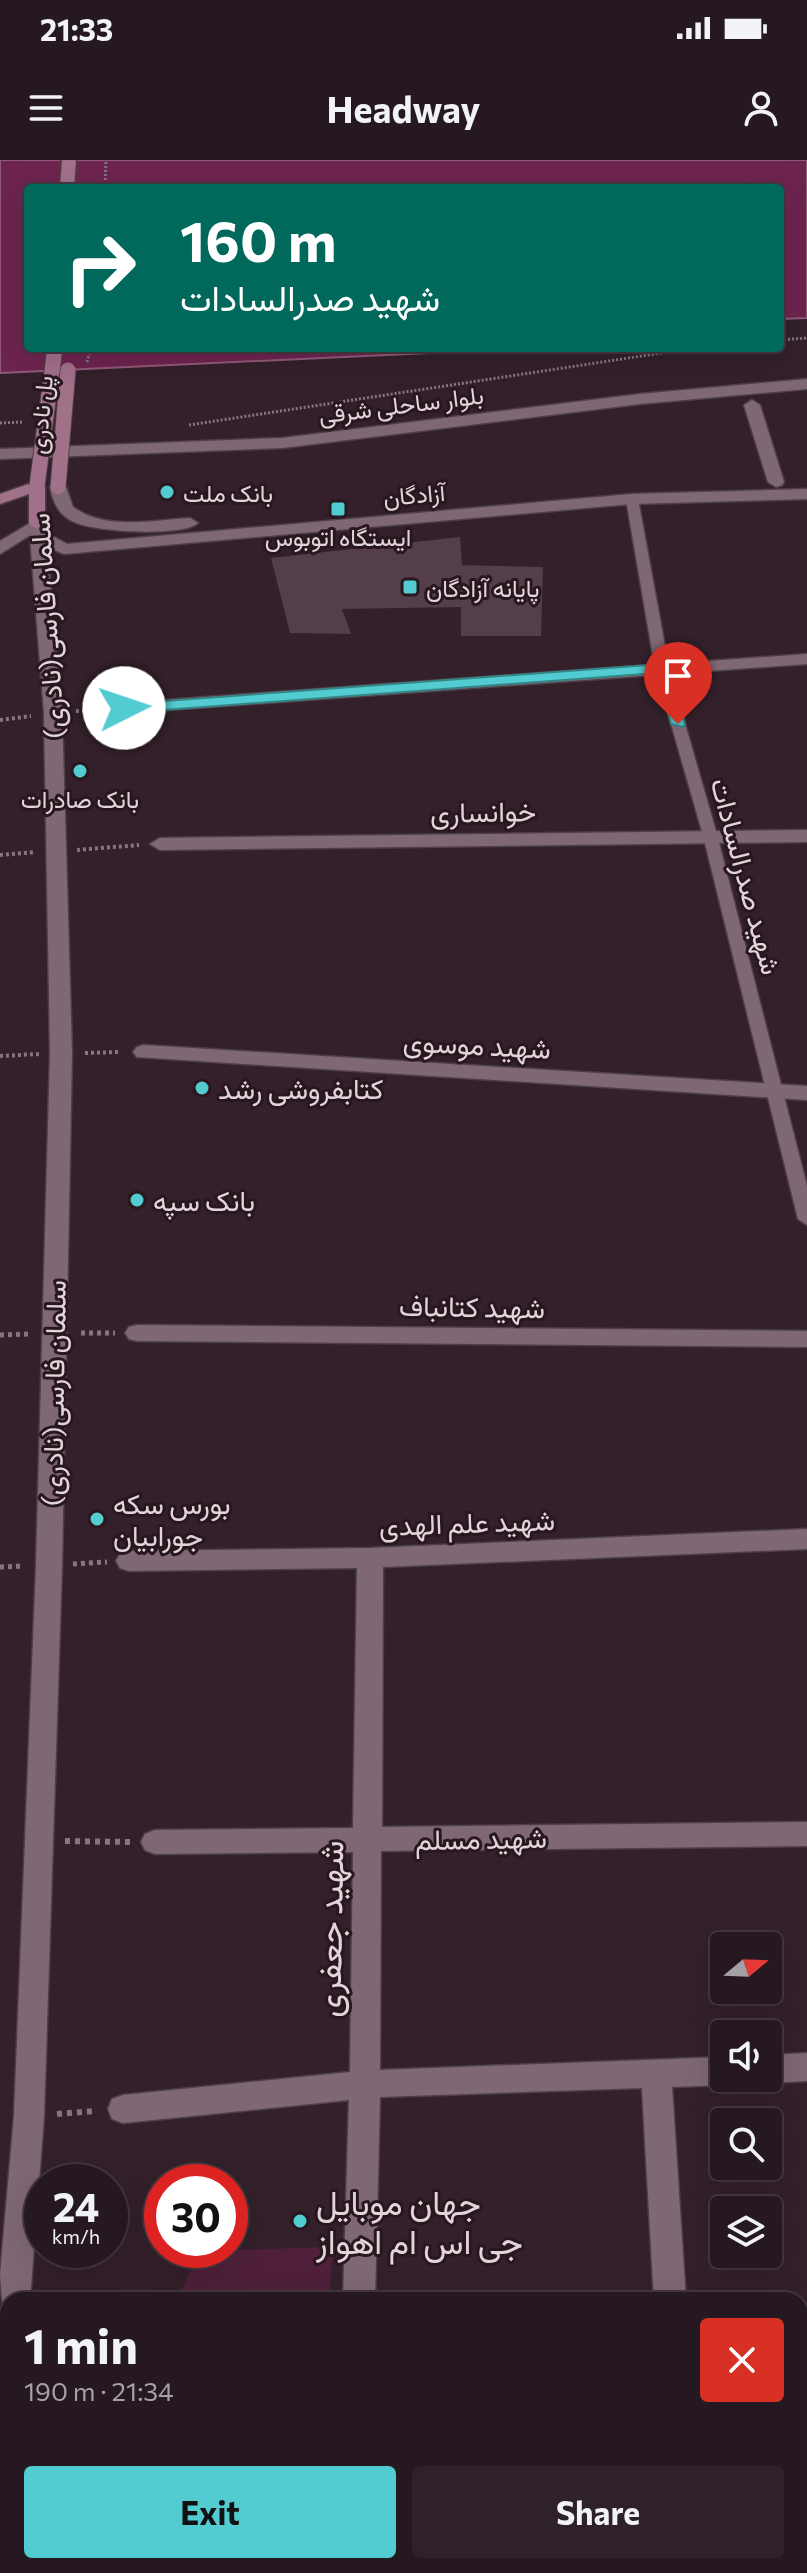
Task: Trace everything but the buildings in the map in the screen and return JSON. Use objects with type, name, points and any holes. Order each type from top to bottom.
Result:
[{"type":"main road","points":[[67,184],[69,160]]},
{"type":"main road","name":"پل نادری","points":[[37,486],[54,352]]},
{"type":"main road","name":"پل نادری","points":[[58,487],[70,352]]},
{"type":"main road","name":"بلوار ساحلی شرقی","points":[[0,439],[279,432],[633,390],[807,374]]},
{"type":"main road","name":"بلوار ساحلی شرقی","points":[[0,454],[282,443],[640,399],[807,384]]},
{"type":"main road","points":[[752,405],[776,482]]},
{"type":"main road","name":"آزادگان","points":[[58,487],[66,510],[88,523],[149,525],[330,516],[631,486],[807,483]]},
{"type":"main road","points":[[0,499],[37,486]]},
{"type":"main road","name":"سلمان فارسی(نادری)","points":[[15,2292],[29,2116],[61,1053],[53,713],[37,524],[37,486]]},
{"type":"main road","name":"آزادگان","points":[[37,524],[45,539],[64,549],[632,499],[807,494]]},
{"type":"main road","points":[[0,549],[37,524]]},
{"type":"main road","points":[[124,708],[807,659]]},
{"type":"main road","name":"خوانساری","points":[[160,844],[807,836]]},
{"type":"main road","name":"شهید موسوی","points":[[144,1052],[807,1093]]},
{"type":"main road","name":"شهید کتانباف","points":[[137,1333],[807,1339]]},
{"type":"main road","name":"شهید علم الهدی","points":[[129,1561],[370,1558],[807,1539]]},
{"type":"main road","name":"شهید جعفری","points":[[359,2292],[365,2084],[370,1558]]},
{"type":"main road","name":"شهید مسلم","points":[[155,1842],[807,1834]]},
{"type":"main road","points":[[782,2068],[807,2067]]},
{"type":"main road","points":[[123,2109],[365,2084],[710,2071]]},
{"type":"main road","points":[[656,2073],[670,2292]]},
{"type":"lane","name":"شهید صدرالسادات","points":[[632,499],[662,668],[710,835],[807,1219]]},
{"type":"path","points":[[105,184],[106,160]]},
{"type":"path","points":[[784,340],[807,338]]},
{"type":"path","points":[[177,426],[667,352]]},
{"type":"path","points":[[0,423],[33,422]]},
{"type":"path","points":[[39,1841],[155,1842]]},
{"type":"shaded area","points":[[0,160],[807,160],[807,318],[784,319],[784,184],[24,184],[24,352],[450,352],[0,373]]},
{"type":"shaded area","points":[[333,2247],[330,2292],[180,2292],[192,2268],[248,2268],[248,2250]]},
{"type":"place","name":"بانک ملت","points":[[167,492]]},
{"type":"place","name":"ایستگاه اتوبوس","points":[[338,509]]},
{"type":"place","name":"پایانه آزادگان","points":[[410,587]]},
{"type":"place","name":"بانک صادرات","points":[[80,771]]},
{"type":"place","name":"کتابفروشی رشد","points":[[202,1088]]},
{"type":"place","name":"بانک سپه","points":[[137,1200]]},
{"type":"place","name":"بورس سکه جورابیان","points":[[97,1519]]},
{"type":"place","name":"جهان موبایل جی اس ام اهواز","points":[[300,2221]]},
{"type":"route","points":[[124,708],[662,668],[678,724]]}]
